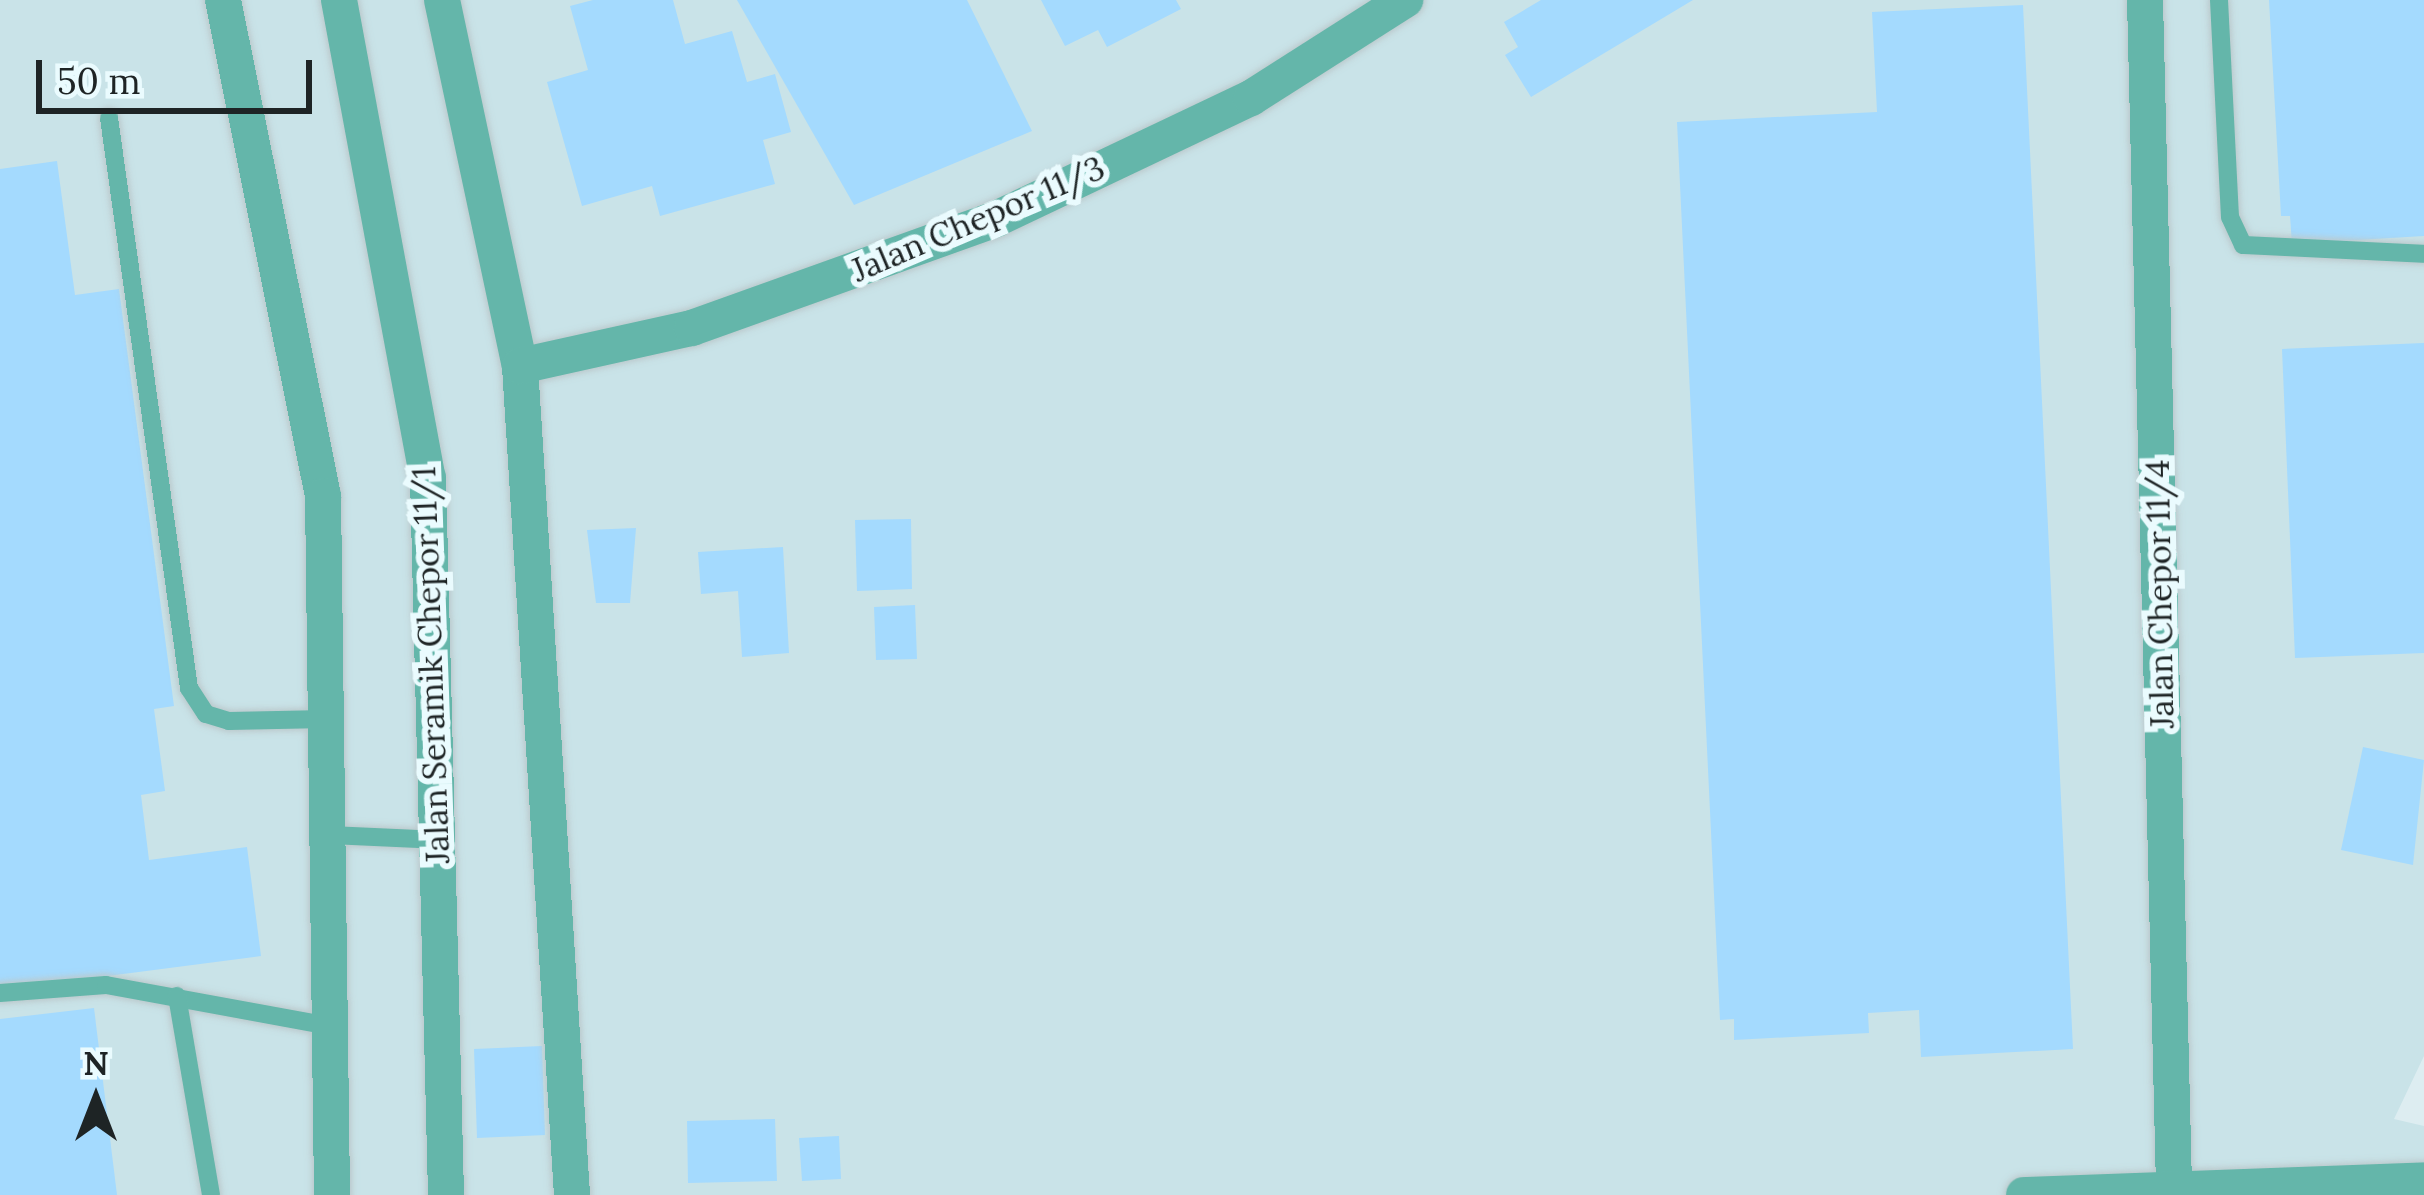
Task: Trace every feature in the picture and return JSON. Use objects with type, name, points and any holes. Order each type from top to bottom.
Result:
[{"type":"street","points":[[223,0],[322,496],[332,1195]]},
{"type":"street","name":"Jalan Seramik Chepor 11/1","points":[[339,0],[428,478],[446,1195]]},
{"type":"street","points":[[442,0],[520,366],[572,1195]]},
{"type":"street","name":"Jalan Chepor 11/3","points":[[520,366],[692,328],[996,219],[1251,98],[1406,0]]},
{"type":"street","name":"Jalan Chepor 11/4","points":[[2146,0],[2174,1188]]},
{"type":"street","points":[[2024,1195],[2424,1180]]},
{"type":"lane","points":[[2219,0],[2230,218],[2243,245],[2424,254]]},
{"type":"lane","points":[[109,118],[189,688],[206,715],[229,721],[326,719]]},
{"type":"lane","points":[[328,835],[437,840]]},
{"type":"lane","points":[[0,993],[106,985],[331,1026]]},
{"type":"lane","points":[[178,996],[211,1195]]},
{"type":"shaded area","points":[[0,0],[2424,0],[2424,1056],[2394,1119],[2424,1126],[2424,1195],[0,1195]]},
{"type":"building","points":[[593,0],[673,0],[685,44],[732,31],[747,82],[775,74],[791,132],[763,140],[775,184],[660,216],[652,186],[582,206],[547,82],[588,70],[570,6]]},
{"type":"building","points":[[737,0],[967,0],[1032,131],[854,205]]},
{"type":"building","points":[[1041,0],[1176,0],[1181,9],[1107,47],[1098,30],[1065,46]]},
{"type":"building","points":[[1541,0],[1693,0],[1531,97],[1505,55],[1518,47],[1504,22]]},
{"type":"building","points":[[2269,0],[2424,0],[2424,236],[2292,244],[2290,216],[2281,216]]},
{"type":"building","points":[[2023,5],[2073,1049],[1921,1057],[1919,1010],[1868,1013],[1869,1033],[1734,1040],[1734,1019],[1720,1020],[1677,122],[1877,112],[1872,12]]},
{"type":"building","points":[[57,161],[75,295],[119,289],[174,706],[154,709],[165,791],[141,795],[149,860],[247,847],[261,956],[0,990],[0,169]]},
{"type":"building","points":[[2424,343],[2424,653],[2295,658],[2282,349]]},
{"type":"building","points":[[911,519],[912,589],[857,591],[855,520]]},
{"type":"building","points":[[636,528],[630,603],[596,603],[587,530]]},
{"type":"building","points":[[783,547],[789,653],[742,657],[738,591],[701,594],[698,552]]},
{"type":"building","points":[[915,605],[917,659],[876,660],[874,607]]},
{"type":"building","points":[[2363,747],[2424,760],[2413,865],[2341,850]]},
{"type":"building","points":[[94,1008],[117,1195],[0,1195],[0,1019]]},
{"type":"building","points":[[542,1046],[545,1135],[477,1138],[474,1049]]},
{"type":"building","points":[[775,1119],[777,1181],[688,1183],[687,1121]]},
{"type":"building","points":[[839,1136],[841,1179],[802,1181],[799,1138]]}]
